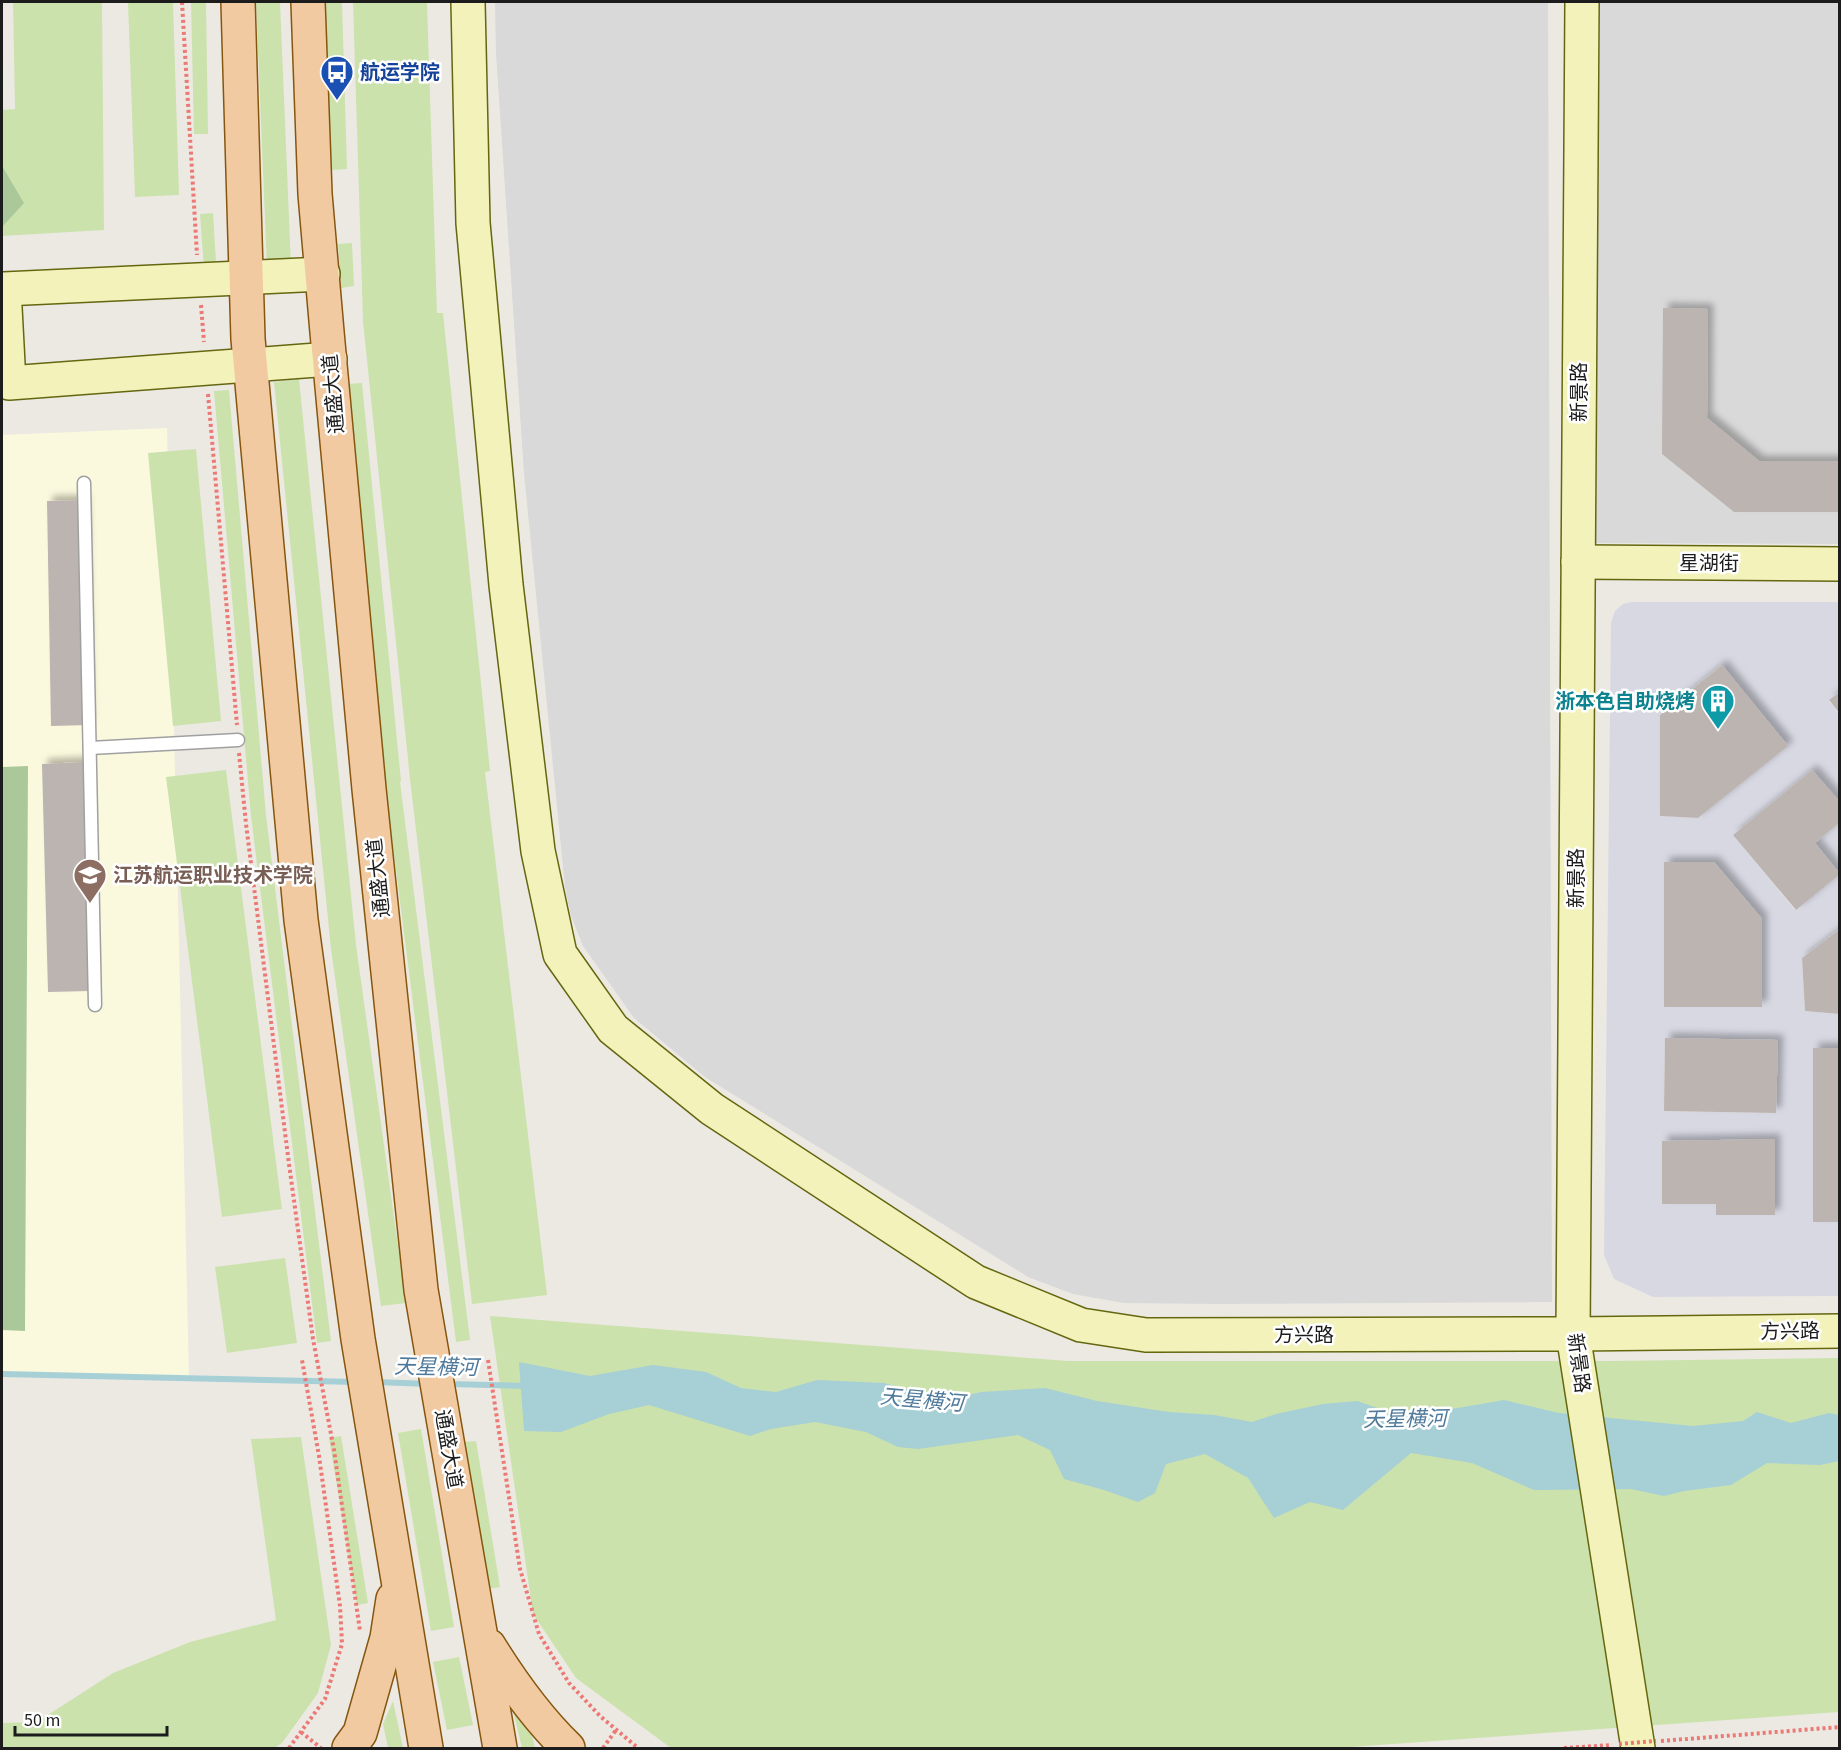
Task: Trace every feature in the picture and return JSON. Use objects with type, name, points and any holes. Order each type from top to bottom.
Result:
[{"type":"main road","points":[[238,2],[250,365],[301,920],[358,1339],[426,1749]]},
{"type":"main road","name":"通盛大道","points":[[308,2],[315,194],[369,789],[421,1290],[500,1749]]},
{"type":"main road","points":[[350,1749],[360,1733],[387,1638],[397,1574]]},
{"type":"main road","points":[[480,1633],[513,1685],[568,1749]]},
{"type":"street","name":"方兴路","points":[[468,2],[473,223],[506,585],[538,851],[560,954],[613,1029],[712,1109],[976,1282],[1081,1325],[1146,1335],[1839,1331]]},
{"type":"street","name":"新景路","points":[[1582,2],[1573,1334],[1638,1745]]},
{"type":"street","points":[[323,274],[4,289],[5,356],[9,383],[330,358]]},
{"type":"street","name":"星湖街","points":[[1578,562],[1839,564]]},
{"type":"lane","points":[[84,483],[95,1005]]},
{"type":"lane","points":[[90,748],[238,740]]},
{"type":"path","points":[[182,2],[199,280],[247,836],[313,1339],[334,1450],[360,1633]]},
{"type":"path","points":[[290,1749],[325,1699],[342,1644],[340,1606],[302,1360]]},
{"type":"path","points":[[488,1360],[520,1569],[539,1634],[569,1683],[600,1716],[638,1749]]},
{"type":"path","points":[[1564,1749],[1638,1745],[1839,1727]]},
{"type":"path","points":[[603,1749],[616,1730]]},
{"type":"path","points":[[301,1732],[321,1749]]},
{"type":"shaded area","points":[[495,2],[1548,2],[1552,1302],[1124,1303],[1073,1294],[1028,1277],[705,1077],[634,1018],[583,946],[571,916],[565,887],[524,473],[496,53]]},
{"type":"shaded area","points":[[1600,2],[1839,2],[1839,544],[1595,543]]},
{"type":"shaded area","name":"江苏航运职业技术学院","points":[[167,428],[189,1378],[2,1374],[2,435]]},
{"type":"shaded area","points":[[1632,602],[1839,602],[1839,692],[1829,701],[1839,714],[1839,802],[1812,770],[1733,835],[1795,910],[1839,874],[1839,929],[1802,958],[1805,1011],[1839,1014],[1839,1048],[1813,1048],[1813,1222],[1839,1222],[1839,1296],[1653,1297],[1614,1279],[1604,1255],[1611,623],[1615,611],[1623,604]],"holes":[[[1721,665],[1787,746],[1698,818],[1660,816],[1660,715]],[[1714,862],[1762,919],[1762,1007]],[[1665,1039],[1777,1040],[1776,1113],[1664,1111]],[[1774,1140],[1775,1215],[1716,1215],[1716,1204],[1662,1204],[1662,1141]]]},
{"type":"shaded area","points":[[1839,822],[1839,873],[1815,843]]},
{"type":"green space","points":[[13,2],[102,2],[104,230],[2,236],[2,110],[15,109]]},
{"type":"green space","points":[[128,2],[173,2],[179,195],[135,197]]},
{"type":"green space","points":[[191,2],[206,2],[208,134],[194,134]]},
{"type":"green space","points":[[256,2],[280,2],[292,290],[268,291]]},
{"type":"green space","points":[[325,2],[342,2],[347,169],[331,170]]},
{"type":"green space","points":[[353,2],[427,2],[437,313],[443,313],[490,771],[485,772],[547,1295],[472,1304],[410,779],[363,321]]},
{"type":"green space","points":[[2,166],[24,203],[2,227]]},
{"type":"green space","points":[[213,213],[218,295],[206,296],[200,214]]},
{"type":"green space","points":[[352,243],[354,286],[341,288],[338,244]]},
{"type":"green space","points":[[299,379],[356,945],[406,1303],[381,1306],[331,949],[274,382]]},
{"type":"green space","points":[[362,383],[400,782],[470,1340],[456,1342],[385,783],[346,384]]},
{"type":"green space","points":[[229,390],[266,815],[331,1341],[317,1343],[251,816],[214,391]]},
{"type":"green space","points":[[196,449],[221,721],[173,726],[148,453]]},
{"type":"green space","points":[[28,766],[25,1331],[2,1330],[2,767]]},
{"type":"green space","points":[[226,770],[282,1209],[222,1217],[166,777]]},
{"type":"green space","points":[[285,1258],[297,1343],[227,1353],[215,1267]]},
{"type":"green space","points":[[490,1316],[1068,1361],[1612,1361],[1839,1358],[1839,1712],[1337,1748],[671,1748],[576,1678],[533,1614]]},
{"type":"green space","points":[[421,1429],[454,1627],[431,1631],[398,1433]]},
{"type":"green space","points":[[341,1436],[368,1603],[357,1605],[329,1438]]},
{"type":"green space","points":[[301,1437],[331,1645],[318,1693],[282,1743],[274,1748],[2,1748],[2,1723],[37,1722],[113,1673],[190,1642],[276,1620],[251,1439]]},
{"type":"green space","points":[[476,1441],[500,1587],[488,1589],[464,1442]]},
{"type":"green space","points":[[459,1657],[473,1725],[447,1730],[433,1662]]},
{"type":"green space","points":[[393,1701],[403,1748],[388,1748],[383,1724]]},
{"type":"green space","points":[[513,1710],[530,1727],[535,1748],[522,1748]]},
{"type":"water","points":[[519,1362],[590,1376],[653,1365],[706,1372],[741,1388],[776,1392],[817,1380],[884,1383],[947,1400],[981,1392],[1045,1388],[1097,1401],[1169,1412],[1214,1415],[1252,1422],[1276,1414],[1323,1404],[1357,1401],[1389,1412],[1458,1408],[1504,1400],[1559,1413],[1693,1426],[1743,1421],[1757,1412],[1791,1423],[1829,1413],[1839,1415],[1839,1461],[1820,1465],[1767,1463],[1731,1485],[1664,1496],[1631,1489],[1534,1490],[1472,1463],[1411,1453],[1343,1510],[1310,1502],[1274,1518],[1248,1478],[1205,1454],[1166,1464],[1155,1493],[1138,1502],[1064,1479],[1050,1450],[1018,1435],[918,1449],[898,1447],[866,1432],[815,1422],[771,1429],[750,1436],[649,1405],[609,1414],[561,1432],[524,1431]]},
{"type":"building","points":[[1663,308],[1708,309],[1707,418],[1759,461],[1840,461],[1840,512],[1734,512],[1662,454]]},
{"type":"building","points":[[84,500],[88,725],[51,726],[47,501]]},
{"type":"building","name":"浙本色自助烧烤","points":[[1722,665],[1788,746],[1698,818],[1660,816],[1660,715]]},
{"type":"building","points":[[1840,692],[1840,714],[1829,700]]},
{"type":"building","points":[[84,762],[90,991],[48,992],[42,764]]},
{"type":"building","points":[[1812,770],[1840,802],[1840,822],[1815,843],[1840,874],[1796,910],[1733,835]]},
{"type":"building","points":[[1664,862],[1714,862],[1762,919],[1762,1007],[1664,1007]]},
{"type":"building","points":[[1840,929],[1840,1014],[1805,1011],[1802,958]]},
{"type":"building","points":[[1665,1038],[1778,1040],[1776,1113],[1664,1111]]},
{"type":"building","points":[[1813,1048],[1840,1048],[1840,1222],[1813,1222]]},
{"type":"building","points":[[1775,1139],[1775,1215],[1716,1215],[1716,1204],[1662,1204],[1662,1141]]},
{"type":"waterway","name":"天星横河","points":[[2,1374],[357,1382]]},
{"type":"waterway","name":"天星横河","points":[[376,1382],[429,1384]]},
{"type":"waterway","name":"天星横河","points":[[448,1384],[527,1386]]},
{"type":"place","name":"航运学院","points":[[337,101]]},
{"type":"place","name":"浙本色自助烧烤","points":[[1718,730]]},
{"type":"place","name":"江苏航运职业技术学院","points":[[90,904]]}]
